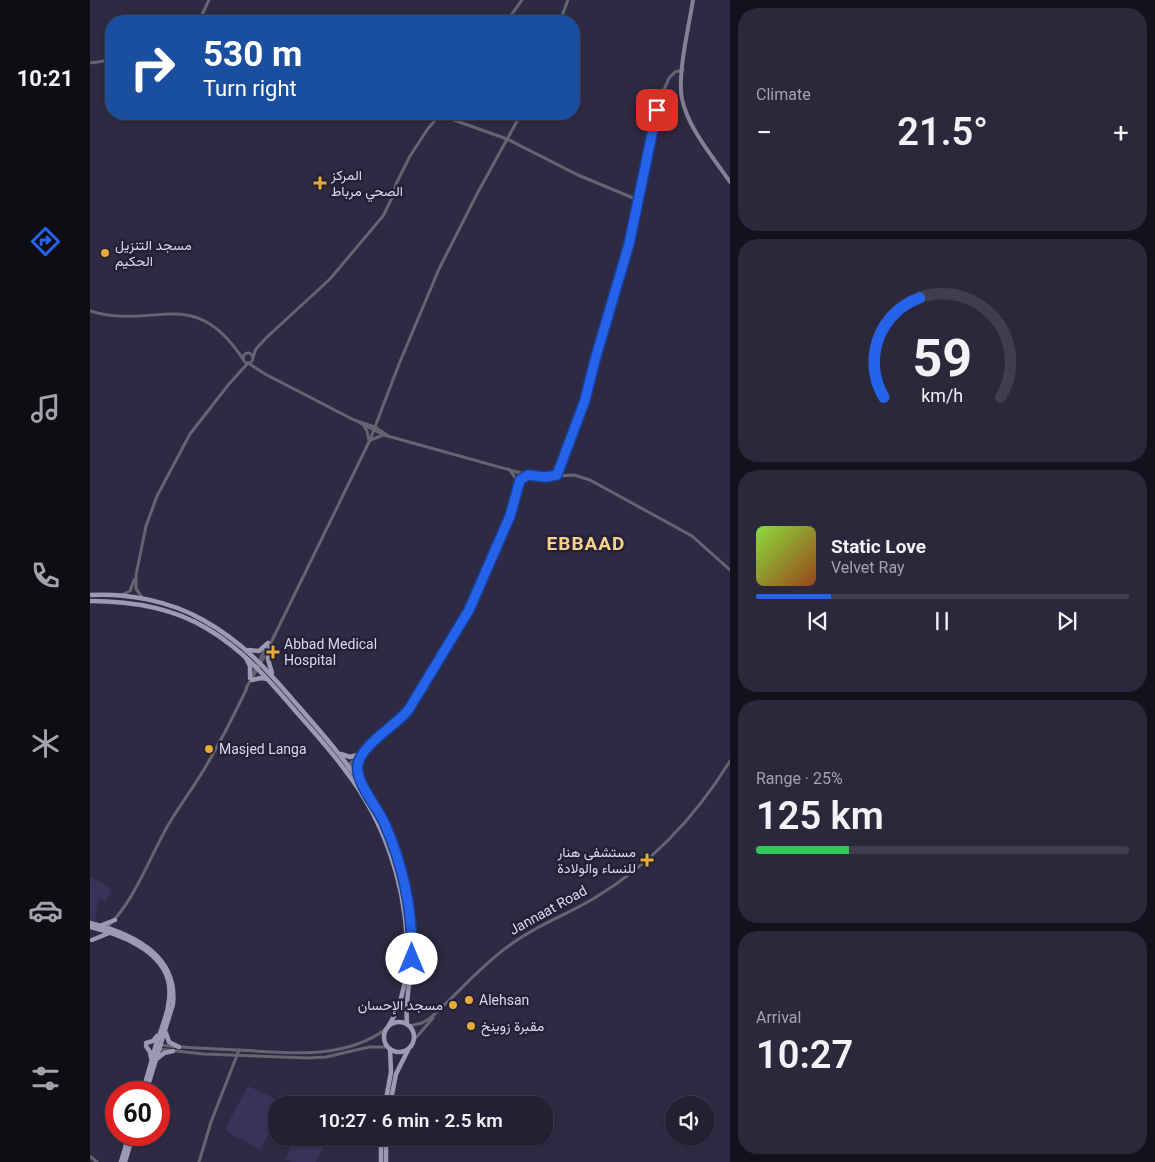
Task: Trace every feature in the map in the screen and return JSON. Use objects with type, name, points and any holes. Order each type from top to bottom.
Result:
[{"type":"main road","points":[[693,0],[683,70],[682,94],[688,118],[730,182]]},
{"type":"main road","points":[[90,595],[120,596],[147,600],[184,610],[202,619],[260,662],[340,754],[380,826],[393,858],[402,897],[406,931],[406,970],[400,1003],[384,1040],[388,1048],[391,1072],[387,1096]]},
{"type":"main road","points":[[90,601],[118,601],[175,614],[204,627],[246,652],[257,667],[362,783]]},
{"type":"main road","points":[[246,652],[259,651],[269,644]]},
{"type":"main road","points":[[269,644],[268,659],[274,676]]},
{"type":"main road","points":[[246,652],[251,679],[261,678],[269,680]]},
{"type":"main road","points":[[340,754],[350,757],[363,754]]},
{"type":"main road","points":[[363,754],[357,771],[392,840],[408,894],[412,922],[412,952],[406,1010],[408,1025],[414,1035],[413,1041],[396,1074],[392,1096]]},
{"type":"main road","points":[[90,926],[107,925],[115,920]]},
{"type":"main road","points":[[114,932],[112,926],[115,920]]},
{"type":"main road","points":[[98,925],[105,929]]},
{"type":"main road","points":[[90,926],[114,932],[148,948],[166,967],[172,982],[173,996],[166,1029],[158,1047],[149,1081]]},
{"type":"main road","points":[[90,926],[94,933],[92,940],[103,934],[114,932],[138,946],[159,962],[169,984],[169,1000],[158,1047]]},
{"type":"main road","points":[[388,1027],[396,1022],[408,1025]]},
{"type":"main road","points":[[166,1029],[167,1038],[172,1044],[179,1047]]},
{"type":"main road","points":[[153,1064],[146,1045],[153,1041],[160,1033]]},
{"type":"main road","points":[[388,1048],[400,1052],[408,1049]]},
{"type":"main road","points":[[146,1081],[153,1064],[161,1054],[173,1051]]},
{"type":"main road","points":[[121,1162],[126,1146]]},
{"type":"main road","points":[[125,1162],[130,1146]]},
{"type":"main road","points":[[381,1146],[381,1162]]},
{"type":"main road","points":[[386,1146],[386,1162]]},
{"type":"street","points":[[202,15],[210,0]]},
{"type":"street","points":[[511,15],[522,0]]},
{"type":"street","points":[[562,15],[568,0]]},
{"type":"street","points":[[90,63],[105,61]]},
{"type":"street","points":[[557,475],[588,391],[595,360],[629,244],[653,125],[664,86],[673,73],[683,70]]},
{"type":"street","points":[[240,371],[244,355],[256,349],[330,279],[383,216],[406,163],[434,120]]},
{"type":"street","points":[[455,120],[507,139],[578,175],[638,200]]},
{"type":"street","points":[[105,929],[115,920],[146,869],[168,824],[206,767],[225,732],[370,441],[399,364],[435,278],[478,192],[518,120]]},
{"type":"street","points":[[90,311],[121,316],[177,313],[196,316],[213,325],[243,359],[264,374],[363,424],[385,434],[528,475],[545,477],[574,475],[600,485],[692,536],[730,570]]},
{"type":"street","points":[[233,346],[248,353],[253,358],[255,365],[264,374]]},
{"type":"street","points":[[120,596],[130,591],[136,575],[150,510],[166,477],[190,434],[240,371],[253,358],[256,349]]},
{"type":"street","points":[[363,424],[379,418]]},
{"type":"street","points":[[379,418],[380,426],[385,434]]},
{"type":"street","points":[[363,424],[370,441]]},
{"type":"street","points":[[370,441],[385,434]]},
{"type":"street","points":[[509,469],[519,480]]},
{"type":"street","points":[[347,768],[380,736],[399,721],[409,709],[469,610],[510,516],[521,472]]},
{"type":"street","points":[[519,480],[528,475]]},
{"type":"street","points":[[136,575],[137,592],[147,600]]},
{"type":"street","name":"Jannaat Road","points":[[436,1013],[480,969],[503,950],[527,934],[608,890],[663,847],[702,803],[730,761]]},
{"type":"street","points":[[408,1025],[424,1022],[436,1013]]},
{"type":"street","points":[[413,1041],[436,1013]]},
{"type":"street","points":[[158,1047],[324,1052],[350,1047],[367,1041],[388,1027]]},
{"type":"street","points":[[158,1047],[173,1051],[272,1057],[318,1057],[369,1047],[388,1048]]},
{"type":"street","points":[[199,1162],[211,1122],[239,1050]]},
{"type":"street","points":[[90,1158],[95,1162]]},
{"type":"shaded area","points":[[90,877],[110,888],[111,892],[105,902],[99,899],[94,923],[90,922]]},
{"type":"shaded area","points":[[248,1086],[269,1096],[268,1134],[261,1150],[227,1132],[226,1127]]},
{"type":"shaded area","points":[[291,1146],[324,1146],[316,1162],[292,1162],[285,1159]]},
{"type":"place","name":"المركز الصحي مرباط","points":[[320,183]]},
{"type":"place","name":"مسجد التنزيل الحكيم","points":[[105,253]]},
{"type":"place","name":"Abbad Medical Hospital","points":[[273,652]]},
{"type":"place","name":"Masjed Langa","points":[[209,749]]},
{"type":"place","name":"مستشفى هنار للنساء والولادة","points":[[647,860]]},
{"type":"place","name":"Alehsan","points":[[469,1000]]},
{"type":"place","name":"مسجد الإحسان","points":[[453,1005]]},
{"type":"place","name":"مقبرة زوينخ","points":[[471,1026]]},
{"type":"district","name":"EBBAAD","points":[[586,543]]},
{"type":"route","points":[[412,959],[411,913],[404,878],[392,840],[358,775],[359,762],[361,757],[380,736],[399,721],[409,709],[469,610],[510,516],[520,480],[528,475],[545,477],[557,475],[585,400],[629,244],[657,110]]}]
